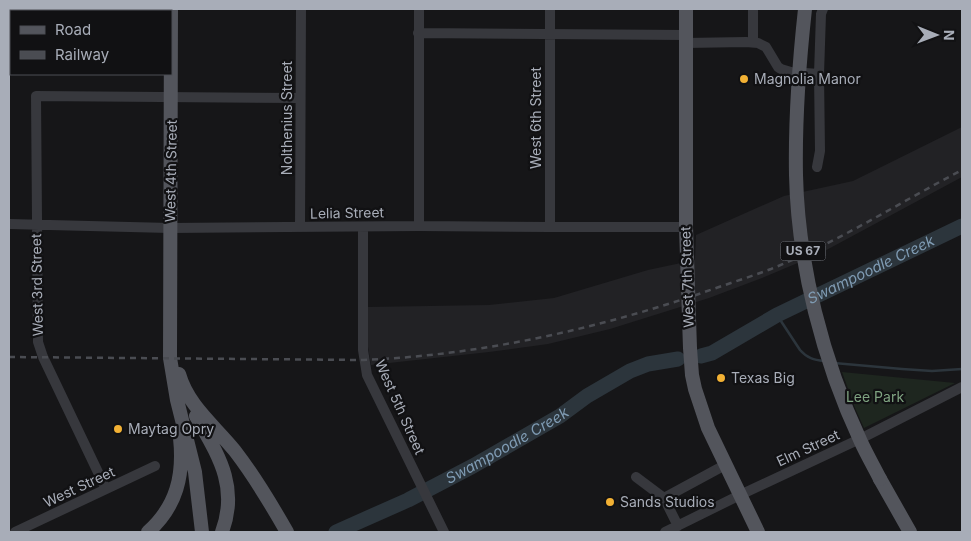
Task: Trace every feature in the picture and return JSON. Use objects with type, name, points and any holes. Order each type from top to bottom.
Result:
[{"type":"main road","name":"West 4th Street","points":[[172,9],[170,358],[181,395],[233,448],[251,471],[287,532]]},
{"type":"main road","name":"West 7th Street","points":[[686,9],[686,227],[692,375],[708,428],[758,532]]},
{"type":"main road","name":"US 67","points":[[805,9],[797,106],[796,176],[800,232],[811,296],[826,354],[842,400],[861,443],[910,532]]},
{"type":"main road","name":"West 4th Street","points":[[170,334],[181,395]]},
{"type":"main road","points":[[181,395],[189,401],[224,471],[228,492],[228,508],[222,532]]},
{"type":"main road","points":[[148,532],[167,511],[180,479],[182,451],[181,395]]},
{"type":"main road","points":[[181,395],[195,472],[202,532]]},
{"type":"street","name":"Nolthenius Street","points":[[300,227],[301,9]]},
{"type":"street","points":[[419,9],[419,226]]},
{"type":"street","name":"West 6th Street","points":[[550,9],[550,228]]},
{"type":"street","points":[[752,9],[753,42]]},
{"type":"street","points":[[817,167],[820,151],[821,14],[823,9]]},
{"type":"street","points":[[418,33],[550,34],[753,42],[766,47],[781,69],[791,72],[820,74]]},
{"type":"street","name":"West 3rd Street","points":[[106,489],[43,357],[38,342],[36,96],[172,98]]},
{"type":"street","points":[[172,98],[300,98]]},
{"type":"street","name":"Lelia Street","points":[[9,224],[170,228],[419,226],[550,228],[686,227]]},
{"type":"street","name":"West 5th Street","points":[[363,227],[363,350],[367,375],[444,532]]},
{"type":"street","name":"Elm Street","points":[[665,532],[864,437],[962,387]]},
{"type":"street","points":[[664,498],[725,465]]},
{"type":"street","name":"West Street","points":[[15,532],[156,466]]},
{"type":"street","points":[[636,477],[664,498],[678,526]]},
{"type":"shaded area","points":[[962,127],[962,177],[819,254],[762,278],[709,298],[610,329],[548,344],[371,365],[368,347],[368,307],[489,305],[554,298],[648,270],[695,260],[696,235],[784,196],[853,181]]},
{"type":"green space","name":"Lee Park","points":[[842,372],[955,383],[864,428]]},
{"type":"waterway","name":"Swampoodle Creek","points":[[701,356],[712,353],[777,315],[962,226]]},
{"type":"waterway","points":[[777,315],[805,355],[824,361]]},
{"type":"waterway","name":"Swampoodle Creek","points":[[336,532],[408,500],[473,466],[560,416],[587,396],[630,371],[648,364],[678,359]]},
{"type":"waterway","points":[[834,363],[932,371],[962,369]]},
{"type":"railway","points":[[9,357],[364,360],[449,353],[532,339],[615,320],[771,269],[844,235],[962,170]]},
{"type":"place","name":"Magnolia Manor","points":[[744,79]]},
{"type":"place","name":"Texas Big","points":[[721,378]]},
{"type":"place","name":"Maytag Opry","points":[[118,429]]},
{"type":"place","name":"Sands Studios","points":[[610,502]]}]
